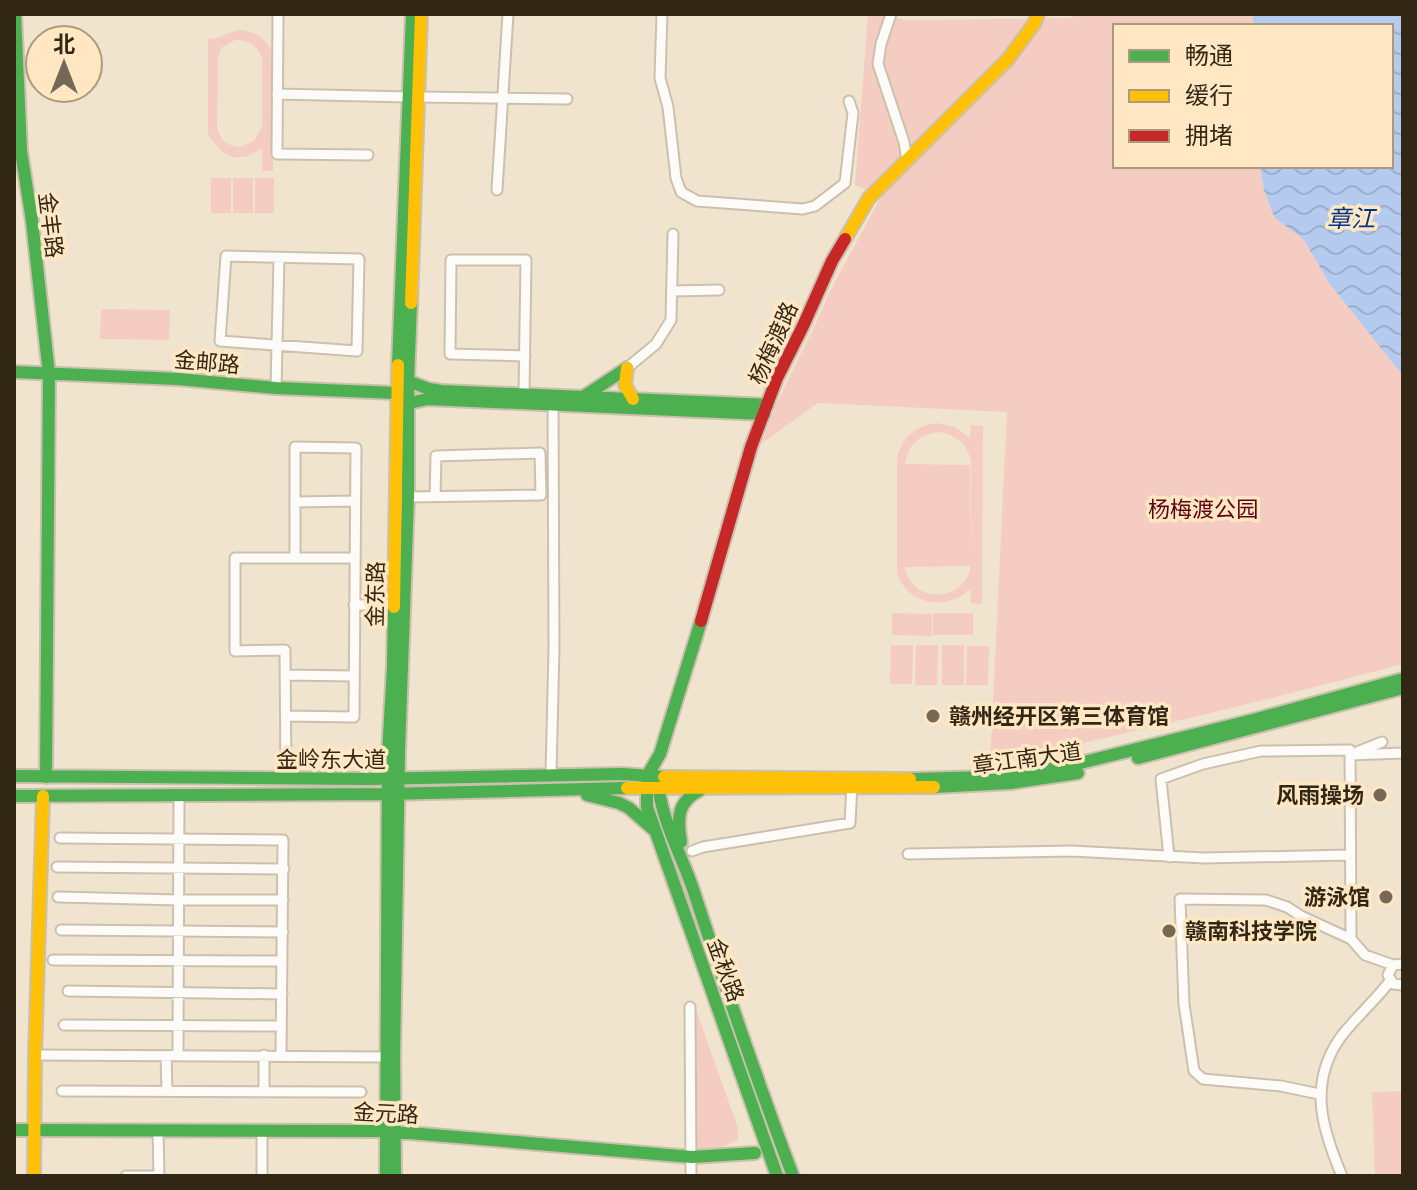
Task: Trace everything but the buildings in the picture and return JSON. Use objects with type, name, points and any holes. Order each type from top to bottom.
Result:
[{"type":"street","name":"金丰路","points":[[15,14],[21,151],[49,374],[46,777]]},
{"type":"street","points":[[278,14],[277,154],[368,155]]},
{"type":"street","name":"金东路","points":[[394,754],[408,497],[414,97],[412,14]]},
{"type":"street","name":"金东路","points":[[386,1176],[390,1131],[397,393],[421,14]]},
{"type":"street","points":[[497,190],[508,14]]},
{"type":"street","points":[[662,14],[660,78],[668,107],[676,178],[681,192],[697,201],[803,209],[815,206],[845,183],[853,113],[849,101]]},
{"type":"street","points":[[891,14],[878,64],[907,160]]},
{"type":"street","name":"杨梅渡路","points":[[652,782],[751,447],[777,378],[832,261],[869,198],[1008,59],[1038,14]]},
{"type":"street","points":[[277,94],[567,99]]},
{"type":"street","points":[[583,397],[627,368],[656,344],[667,328],[671,320],[673,291],[673,234]]},
{"type":"street","points":[[226,256],[359,259],[357,351],[277,346],[220,341],[226,256]]},
{"type":"street","points":[[276,388],[279,258]]},
{"type":"street","points":[[524,394],[525,356],[526,260],[451,260],[450,354],[525,356]]},
{"type":"street","points":[[673,291],[719,290]]},
{"type":"street","points":[[627,368],[624,383],[633,399]]},
{"type":"street","name":"金邮路","points":[[14,372],[397,393]]},
{"type":"street","points":[[408,381],[441,391],[524,394],[553,400],[583,397],[633,399],[766,409]]},
{"type":"street","points":[[409,403],[428,399],[553,400],[766,409]]},
{"type":"street","points":[[551,774],[553,400]]},
{"type":"street","points":[[286,716],[354,717],[356,448],[295,447],[295,558]]},
{"type":"street","points":[[408,497],[541,495],[540,453],[436,456],[435,496]]},
{"type":"street","points":[[295,502],[354,501]]},
{"type":"street","points":[[286,778],[285,650],[235,651],[235,558],[354,558]]},
{"type":"street","points":[[354,605],[394,605]]},
{"type":"street","points":[[285,675],[354,676]]},
{"type":"street","name":"章江南大道","points":[[1027,777],[1403,679]]},
{"type":"street","name":"章江南大道","points":[[652,782],[703,789],[1073,774],[1403,688]]},
{"type":"street","points":[[1350,755],[1382,742]]},
{"type":"street","points":[[1169,857],[1161,779],[1203,764],[1261,751],[1350,750],[1351,939]]},
{"type":"street","points":[[1350,755],[1403,753]]},
{"type":"street","points":[[365,779],[394,754],[412,773],[430,779]]},
{"type":"street","name":"金岭东大道","points":[[14,776],[430,779],[551,774],[652,782]]},
{"type":"street","name":"金岭东大道","points":[[14,796],[568,791],[652,782]]},
{"type":"street","name":"章江南大道","points":[[652,782],[852,784]]},
{"type":"street","name":"金秋路","points":[[652,782],[647,807],[654,830],[777,1176]]},
{"type":"street","name":"金秋路","points":[[652,782],[686,868],[793,1176]]},
{"type":"street","points":[[692,851],[850,823],[852,784]]},
{"type":"street","points":[[686,868],[678,824],[680,811],[690,794],[703,789]]},
{"type":"street","points":[[568,791],[629,808],[654,830]]},
{"type":"street","points":[[363,794],[393,820],[425,793]]},
{"type":"street","points":[[178,1055],[179,795]]},
{"type":"street","points":[[34,1176],[43,796]]},
{"type":"street","name":"金东路","points":[[393,820],[386,1057],[395,1176]]},
{"type":"street","points":[[60,838],[283,840],[281,1056]]},
{"type":"street","points":[[908,854],[1072,851],[1169,857],[1350,855]]},
{"type":"street","points":[[57,867],[284,869]]},
{"type":"street","points":[[58,897],[283,900]]},
{"type":"street","points":[[1319,1094],[1281,1086],[1203,1079],[1194,1071],[1184,1004],[1180,899],[1266,900],[1287,907],[1351,939],[1365,955],[1398,965],[1388,975],[1396,986],[1403,985]]},
{"type":"street","points":[[61,930],[283,932]]},
{"type":"street","points":[[53,960],[282,961]]},
{"type":"street","points":[[1342,1176],[1329,1144],[1319,1094],[1324,1070],[1339,1039],[1390,981]]},
{"type":"street","points":[[68,991],[282,994]]},
{"type":"street","points":[[690,1007],[691,1176]]},
{"type":"street","points":[[64,1025],[281,1026]]},
{"type":"street","points":[[35,1055],[386,1057]]},
{"type":"street","points":[[264,1055],[264,1092]]},
{"type":"street","points":[[166,1056],[167,1091]]},
{"type":"street","points":[[62,1091],[361,1092]]},
{"type":"street","name":"金元路","points":[[14,1130],[390,1131],[692,1157],[755,1153]]},
{"type":"street","points":[[126,1176],[159,1176],[158,1130]]},
{"type":"street","points":[[262,1130],[262,1176]]},
{"type":"green space","name":"杨梅渡公园","points":[[868,14],[909,20],[1069,18],[1082,14],[1252,14],[1254,24],[1113,24],[1113,168],[1260,168],[1274,217],[1304,240],[1329,283],[1403,376],[1403,664],[990,764],[1007,412],[818,403],[762,443],[777,403],[830,291],[881,197],[855,185]]},
{"type":"green space","points":[[247,31],[261,37],[273,54],[273,171],[262,171],[262,149],[245,157],[233,157],[222,152],[208,133],[208,39]],"holes":[[[235,40],[248,42],[262,58],[262,127],[254,141],[240,147],[225,142],[217,128],[218,57],[221,48]]]},
{"type":"green space","points":[[211,178],[231,178],[231,213],[211,213]]},
{"type":"green space","points":[[233,178],[253,178],[253,213],[233,213]]},
{"type":"green space","points":[[255,178],[274,178],[274,213],[255,213]]},
{"type":"green space","points":[[101,309],[170,310],[169,340],[100,339]]},
{"type":"green space","points":[[937,423],[955,427],[970,438],[971,425],[983,426],[982,604],[971,603],[970,589],[950,601],[928,602],[909,592],[897,572],[897,460],[905,439],[915,430]],"holes":[[[944,433],[964,445],[971,461],[970,571],[956,589],[935,594],[916,587],[905,567],[970,566],[970,465],[905,464],[909,451],[920,438]]]},
{"type":"green space","points":[[892,613],[932,614],[932,636],[892,635]]},
{"type":"green space","points":[[933,613],[973,613],[973,635],[933,635]]},
{"type":"green space","points":[[891,645],[913,645],[912,684],[890,684]]},
{"type":"green space","points":[[916,645],[938,645],[937,685],[915,685]]},
{"type":"green space","points":[[942,645],[964,645],[964,685],[942,685]]},
{"type":"green space","points":[[967,646],[989,646],[988,685],[966,685]]},
{"type":"green space","points":[[694,1004],[738,1128],[738,1140],[722,1147],[697,1149]]},
{"type":"green space","points":[[1403,1091],[1403,1176],[1375,1176],[1372,1092]]},
{"type":"water","name":"章江","points":[[1252,14],[1403,14],[1403,376],[1329,283],[1304,240],[1274,217],[1260,168],[1393,168],[1393,24],[1254,24]]},
{"type":"traffic: fast","points":[[15,14],[21,151],[49,374],[46,777]]},
{"type":"traffic: fast","points":[[398,365],[412,14]]},
{"type":"traffic: fast","points":[[395,1176],[399,751],[411,303]]},
{"type":"traffic: fast","points":[[583,397],[627,368]]},
{"type":"traffic: fast","points":[[14,372],[397,393]]},
{"type":"traffic: fast","points":[[408,381],[441,391],[767,405]]},
{"type":"traffic: fast","points":[[409,403],[428,399],[764,414]]},
{"type":"traffic: fast","points":[[386,1176],[388,754],[394,607]]},
{"type":"traffic: fast","points":[[701,621],[660,754],[647,776],[647,807],[777,1176]]},
{"type":"traffic: fast","points":[[910,779],[989,777],[1072,765],[1403,679]]},
{"type":"traffic: fast","points":[[1138,758],[1403,688]]},
{"type":"traffic: fast","points":[[934,787],[1011,783],[1078,773]]},
{"type":"traffic: fast","points":[[14,776],[368,779],[622,774],[664,777]]},
{"type":"traffic: fast","points":[[658,782],[667,822],[793,1176]]},
{"type":"traffic: fast","points":[[14,796],[388,794],[627,788]]},
{"type":"traffic: fast","points":[[681,842],[680,812],[687,800],[700,790]]},
{"type":"traffic: fast","points":[[587,795],[629,808],[654,830]]},
{"type":"traffic: fast","points":[[14,1130],[386,1131],[692,1157],[755,1153]]},
{"type":"traffic: slow","points":[[411,303],[421,14]]},
{"type":"traffic: slow","points":[[845,239],[869,198],[1008,59],[1038,14]]},
{"type":"traffic: slow","points":[[394,607],[398,365]]},
{"type":"traffic: slow","points":[[627,368],[625,385],[633,399]]},
{"type":"traffic: slow","points":[[664,777],[910,779]]},
{"type":"traffic: slow","points":[[627,788],[934,787]]},
{"type":"traffic: slow","points":[[34,1176],[43,796]]},
{"type":"traffic: jam","points":[[701,621],[751,447],[777,378],[845,239]]},
{"type":"place","name":"赣州经开区第三体育馆","points":[[933,716]]},
{"type":"place","name":"风雨操场","points":[[1380,795]]},
{"type":"place","name":"游泳馆","points":[[1386,897]]},
{"type":"place","name":"赣南科技学院","points":[[1169,931]]}]
